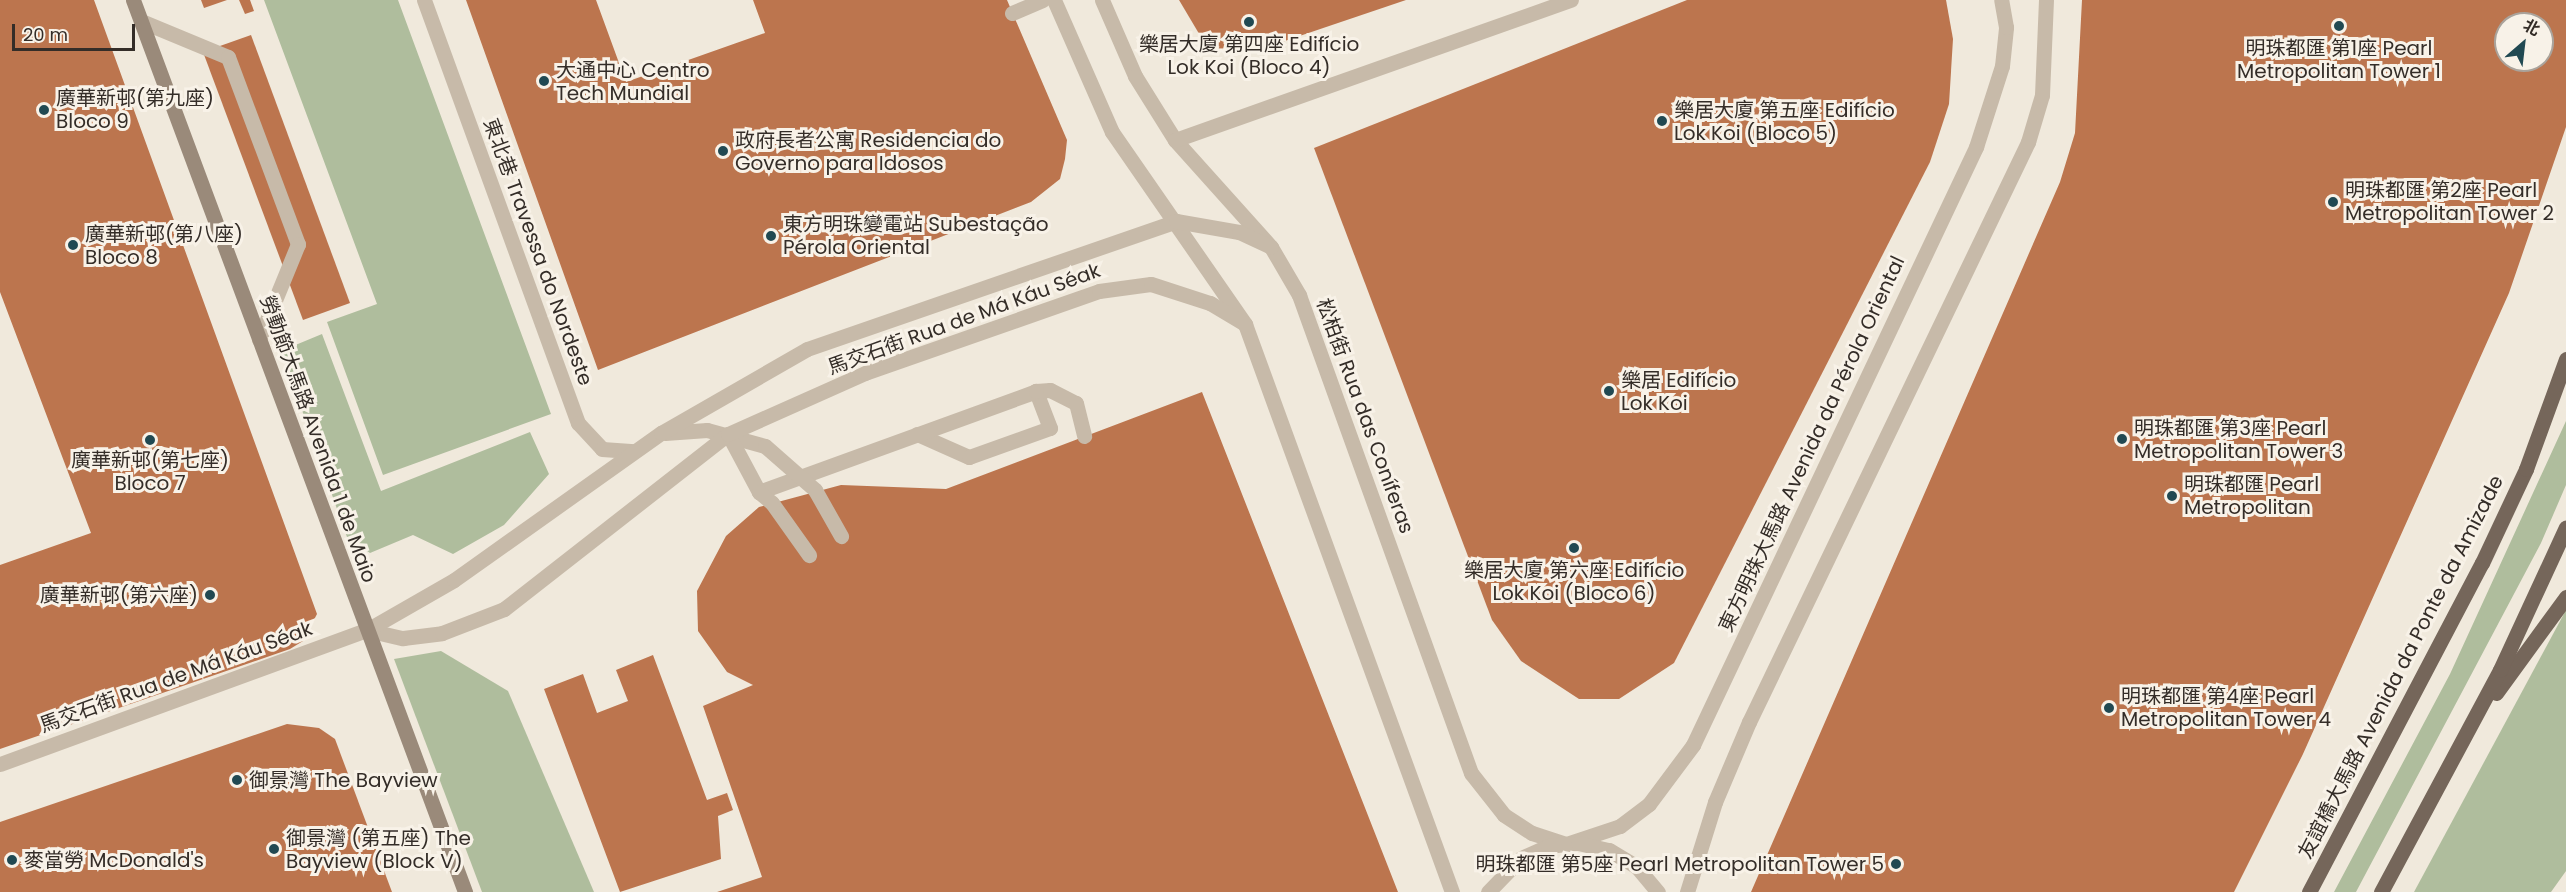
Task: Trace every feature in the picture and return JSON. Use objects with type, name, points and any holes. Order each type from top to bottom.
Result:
[{"type":"main road","name":"友誼橋大馬路 Avenida da Ponte da Amizade","points":[[2309,892],[2482,563],[2526,469],[2566,359]]},
{"type":"main road","points":[[2381,892],[2472,723],[2566,527]]},
{"type":"main road","points":[[2472,723],[2566,597]]},
{"type":"street","name":"勞動節大馬路 Avenida 1 de Maio","points":[[133,0],[465,892]]},
{"type":"street","name":"東北巷 Travessa do Nordeste","points":[[424,0],[578,423],[590,441],[613,453],[631,452],[661,433]]},
{"type":"street","points":[[1012,13],[1042,0]]},
{"type":"street","points":[[1054,0],[1112,132],[1176,221],[1245,324],[1452,892]]},
{"type":"street","name":"松柏街 Rua das Coníferas","points":[[1102,0],[1135,76],[1175,140],[1272,248],[1299,295],[1471,773],[1504,815],[1532,833],[1566,844],[1609,850],[1636,866],[1658,892]]},
{"type":"street","points":[[1175,140],[1571,0]]},
{"type":"street","name":"東方明珠大馬路 Avenida da Pérola Oriental","points":[[1488,892],[1521,858],[1620,826],[1649,804],[1693,745],[1976,147],[2002,66],[2006,27],[2001,0]]},
{"type":"street","points":[[1687,892],[1715,802],[1749,722],[2028,142],[2042,95],[2046,0]]},
{"type":"street","points":[[141,21],[228,57],[298,244],[259,339]]},
{"type":"street","points":[[1176,221],[1239,232],[1272,248]]},
{"type":"street","name":"馬交石街 Rua de Má Káu Séak","points":[[0,764],[367,630],[454,580],[661,433],[807,349],[1176,221]]},
{"type":"street","name":"馬交石街 Rua de Má Káu Séak","points":[[367,630],[403,638],[442,633],[504,609],[728,434],[865,373],[1126,285],[1182,291],[1245,324]]},
{"type":"street","points":[[759,492],[1036,390],[1050,390],[1076,403],[1084,436]]},
{"type":"street","points":[[918,434],[969,457],[1050,428],[1036,390]]},
{"type":"street","points":[[661,433],[728,434],[765,446],[815,490],[842,536]]},
{"type":"street","points":[[728,434],[759,492],[772,503],[809,555]]},
{"type":"green space","points":[[264,0],[398,0],[551,414],[383,475],[327,322],[377,304]]},
{"type":"green space","points":[[322,334],[381,491],[530,432],[549,474],[504,525],[453,554],[413,535],[370,553],[347,537],[281,351]]},
{"type":"green space","points":[[2566,421],[2566,485],[2541,543],[2356,892],[2334,892],[2450,674]]},
{"type":"green space","points":[[2566,610],[2566,871],[2551,892],[2414,892]]},
{"type":"green space","points":[[441,651],[508,691],[594,892],[482,892],[394,659]]},
{"type":"building","points":[[0,0],[94,0],[317,614],[303,641],[290,649],[0,749],[0,565],[91,533],[0,292]]},
{"type":"building","points":[[201,0],[227,0],[204,8]]},
{"type":"building","points":[[239,0],[250,0],[254,11],[245,14]]},
{"type":"building","points":[[466,0],[596,0],[626,82],[765,33],[753,0],[1007,0],[1067,140],[1060,179],[1031,202],[598,370]]},
{"type":"building","points":[[1179,0],[1406,0],[1249,53],[1220,51],[1201,37]]},
{"type":"building","name":"樂居 Edifício Lok Koi","points":[[1687,0],[1946,0],[1953,39],[1949,104],[1930,162],[1674,663],[1619,699],[1579,699],[1521,661],[1492,620],[1314,148]]},
{"type":"building","name":"明珠都匯 Pearl Metropolitan","points":[[2082,0],[2566,0],[2566,127],[2509,293],[2303,754],[2234,892],[1751,892],[2060,182],[2075,133]]},
{"type":"building","points":[[251,35],[350,303],[303,320],[203,52]]},
{"type":"building","points":[[1202,392],[1398,892],[717,892],[762,877],[703,706],[753,685],[727,672],[698,631],[697,591],[726,536],[759,507],[841,485],[946,489]]},
{"type":"building","points":[[653,655],[707,800],[727,793],[733,810],[718,816],[721,859],[620,892],[544,689],[583,674],[597,713],[628,701],[616,670]]},
{"type":"building","name":"御景灣 The Bayview","points":[[287,724],[319,728],[335,739],[392,892],[0,892],[0,822]]},
{"type":"place","name":"樂居大廈 第四座 Edifício Lok Koi (Bloco 4)","points":[[1249,22]]},
{"type":"place","name":"明珠都匯 第1座 Pearl Metropolitan Tower 1","points":[[2339,26]]},
{"type":"place","name":"大通中心 Centro Tech Mundial","points":[[544,81]]},
{"type":"place","name":"廣華新邨(第九座) Bloco 9","points":[[44,110]]},
{"type":"place","name":"樂居大廈 第五座 Edifício Lok Koi (Bloco 5)","points":[[1662,121]]},
{"type":"place","name":"政府長者公寓 Residencia do Governo para Idosos","points":[[723,151]]},
{"type":"place","name":"明珠都匯 第2座 Pearl Metropolitan Tower 2","points":[[2333,202]]},
{"type":"place","name":"東方明珠變電站 Subestação Pérola Oriental","points":[[771,236]]},
{"type":"place","name":"廣華新邨(第八座) Bloco 8","points":[[73,245]]},
{"type":"place","name":"樂居 Edifício Lok Koi","points":[[1609,391]]},
{"type":"place","name":"明珠都匯 第3座 Pearl Metropolitan Tower 3","points":[[2122,439]]},
{"type":"place","name":"廣華新邨(第七座) Bloco 7","points":[[150,440]]},
{"type":"place","name":"明珠都匯 Pearl Metropolitan","points":[[2172,496]]},
{"type":"place","name":"樂居大廈 第六座 Edifício Lok Koi (Bloco 6)","points":[[1574,548]]},
{"type":"place","name":"廣華新邨(第六座)","points":[[210,595]]},
{"type":"place","name":"明珠都匯 第4座 Pearl Metropolitan Tower 4","points":[[2109,708]]},
{"type":"place","name":"御景灣 The Bayview","points":[[237,780]]},
{"type":"place","name":"御景灣 (第五座) The Bayview (Block V)","points":[[274,849]]},
{"type":"place","name":"麥當勞 McDonald's","points":[[12,860]]},
{"type":"place","name":"明珠都匯 第5座 Pearl Metropolitan Tower 5","points":[[1896,864]]}]
